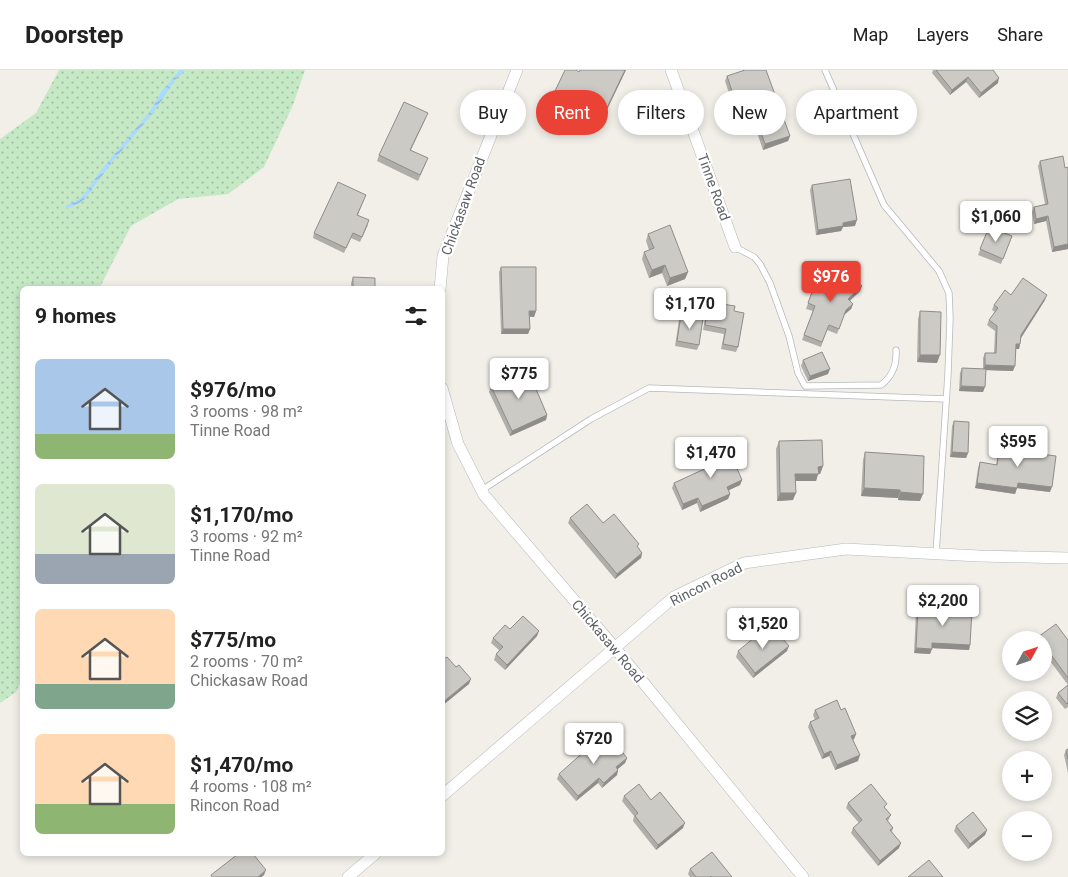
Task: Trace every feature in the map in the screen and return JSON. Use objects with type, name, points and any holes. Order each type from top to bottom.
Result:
[{"type":"street","name":"Chickasaw Road","points":[[440,286],[443,256],[517,70]]},
{"type":"street","name":"Tinne Road","points":[[671,70],[735,247]]},
{"type":"street","name":"Chickasaw Road","points":[[445,398],[458,444],[482,490],[803,877]]},
{"type":"street","name":"Rincon Road","points":[[445,793],[674,597],[744,563],[846,549],[1068,558]]},
{"type":"street","points":[[348,877],[373,856]]},
{"type":"lane","points":[[825,70],[884,206],[918,245],[946,284],[950,318],[936,554]]},
{"type":"lane","points":[[735,247],[754,257],[770,283],[790,336],[798,373],[804,386],[881,385],[888,380],[893,370],[896,350]]},
{"type":"lane","points":[[482,490],[591,419],[649,388],[946,399]]},
{"type":"green space","points":[[59,70],[305,70],[293,105],[264,167],[228,194],[178,199],[131,226],[101,286],[20,286],[20,683],[16,692],[0,703],[0,139],[36,113]]},
{"type":"water","points":[[180,70],[185,70],[175,80],[156,109],[83,201],[67,209],[66,206],[81,198],[102,169],[151,110],[161,92]]},
{"type":"building","points":[[565,70],[576,70],[579,72],[580,70],[625,70],[608,106],[608,90],[555,90]]},
{"type":"building","points":[[745,70],[766,70],[773,90],[732,90],[727,76]]},
{"type":"building","points":[[936,70],[993,70],[999,78],[981,93],[968,77],[952,90]]},
{"type":"building","points":[[404,102],[428,113],[410,150],[428,158],[420,175],[379,155]]},
{"type":"building","points":[[786,125],[790,136],[765,144],[762,135],[786,135]]},
{"type":"building","points":[[1063,156],[1065,168],[1068,167],[1068,244],[1054,247],[1048,216],[1036,219],[1034,207],[1048,204],[1040,161]]},
{"type":"building","points":[[850,179],[857,220],[843,223],[843,226],[818,230],[812,185]]},
{"type":"building","points":[[338,182],[366,195],[357,215],[369,220],[362,237],[353,233],[346,248],[314,233]]},
{"type":"building","points":[[670,225],[688,272],[670,278],[665,265],[652,270],[644,252],[654,248],[648,234]]},
{"type":"building","points":[[989,227],[1012,236],[1003,259],[980,249]]},
{"type":"building","points":[[841,265],[862,286],[848,299],[853,304],[846,310],[839,329],[829,325],[822,342],[804,335],[815,306],[808,303],[816,281],[823,283]]},
{"type":"building","points":[[501,267],[536,267],[536,311],[529,311],[530,329],[503,329]]},
{"type":"building","points":[[353,277],[375,278],[375,286],[353,286]]},
{"type":"building","points":[[1023,278],[1047,295],[1021,335],[1020,344],[1016,344],[1015,366],[985,365],[985,353],[996,353],[997,326],[989,320],[998,308],[994,305],[1005,290],[1011,295]]},
{"type":"building","points":[[709,302],[735,306],[734,311],[744,313],[738,347],[723,344],[726,329],[705,325]]},
{"type":"building","points":[[920,311],[941,312],[940,355],[920,355]]},
{"type":"building","points":[[681,315],[703,318],[699,345],[677,341]]},
{"type":"building","points":[[822,352],[830,369],[810,376],[803,360]]},
{"type":"building","points":[[962,368],[986,369],[985,387],[961,386]]},
{"type":"building","points":[[528,370],[547,415],[512,431],[491,386]]},
{"type":"building","points":[[954,421],[969,422],[968,453],[952,452]]},
{"type":"building","points":[[822,440],[823,466],[818,467],[819,474],[795,474],[796,493],[780,493],[779,441]]},
{"type":"building","points":[[1000,441],[1018,444],[1017,451],[1056,456],[1052,487],[1018,483],[1017,488],[977,483],[980,462],[997,465]]},
{"type":"building","points":[[726,443],[742,480],[727,487],[730,494],[702,506],[698,498],[683,504],[674,483],[713,465],[707,451]]},
{"type":"building","points":[[865,452],[924,456],[923,494],[900,492],[900,490],[864,488]]},
{"type":"building","points":[[587,504],[603,523],[614,514],[639,544],[637,546],[642,553],[617,574],[570,518]]},
{"type":"building","points":[[918,607],[972,610],[970,645],[932,643],[932,649],[916,648]]},
{"type":"building","points":[[523,616],[539,631],[507,665],[496,654],[503,647],[493,638],[505,625],[510,629]]},
{"type":"building","points":[[1056,624],[1068,640],[1068,678],[1052,656],[1052,631],[1046,631]]},
{"type":"building","points":[[776,631],[789,646],[755,673],[738,651],[760,633],[766,640]]},
{"type":"building","points":[[447,657],[456,667],[459,665],[471,679],[445,701],[445,658]]},
{"type":"building","points":[[1068,685],[1068,703],[1067,704],[1058,693]]},
{"type":"building","points":[[837,700],[841,710],[845,708],[856,734],[851,736],[860,755],[837,765],[831,751],[824,754],[810,722],[819,718],[815,710]]},
{"type":"building","points":[[606,732],[627,758],[616,767],[618,770],[604,783],[599,778],[578,796],[559,774]]},
{"type":"building","points":[[639,784],[651,800],[660,792],[685,823],[658,845],[635,816],[638,813],[624,796]]},
{"type":"building","points":[[871,784],[887,804],[884,807],[891,815],[886,819],[893,828],[890,830],[901,843],[880,861],[853,828],[862,820],[848,803]]},
{"type":"building","points":[[973,812],[987,830],[970,844],[956,826]]},
{"type":"building","points":[[712,852],[732,877],[696,877],[690,869]]},
{"type":"building","points":[[235,856],[255,856],[266,870],[258,877],[212,877],[211,875]]},
{"type":"building","points":[[929,860],[943,877],[908,877]]}]
